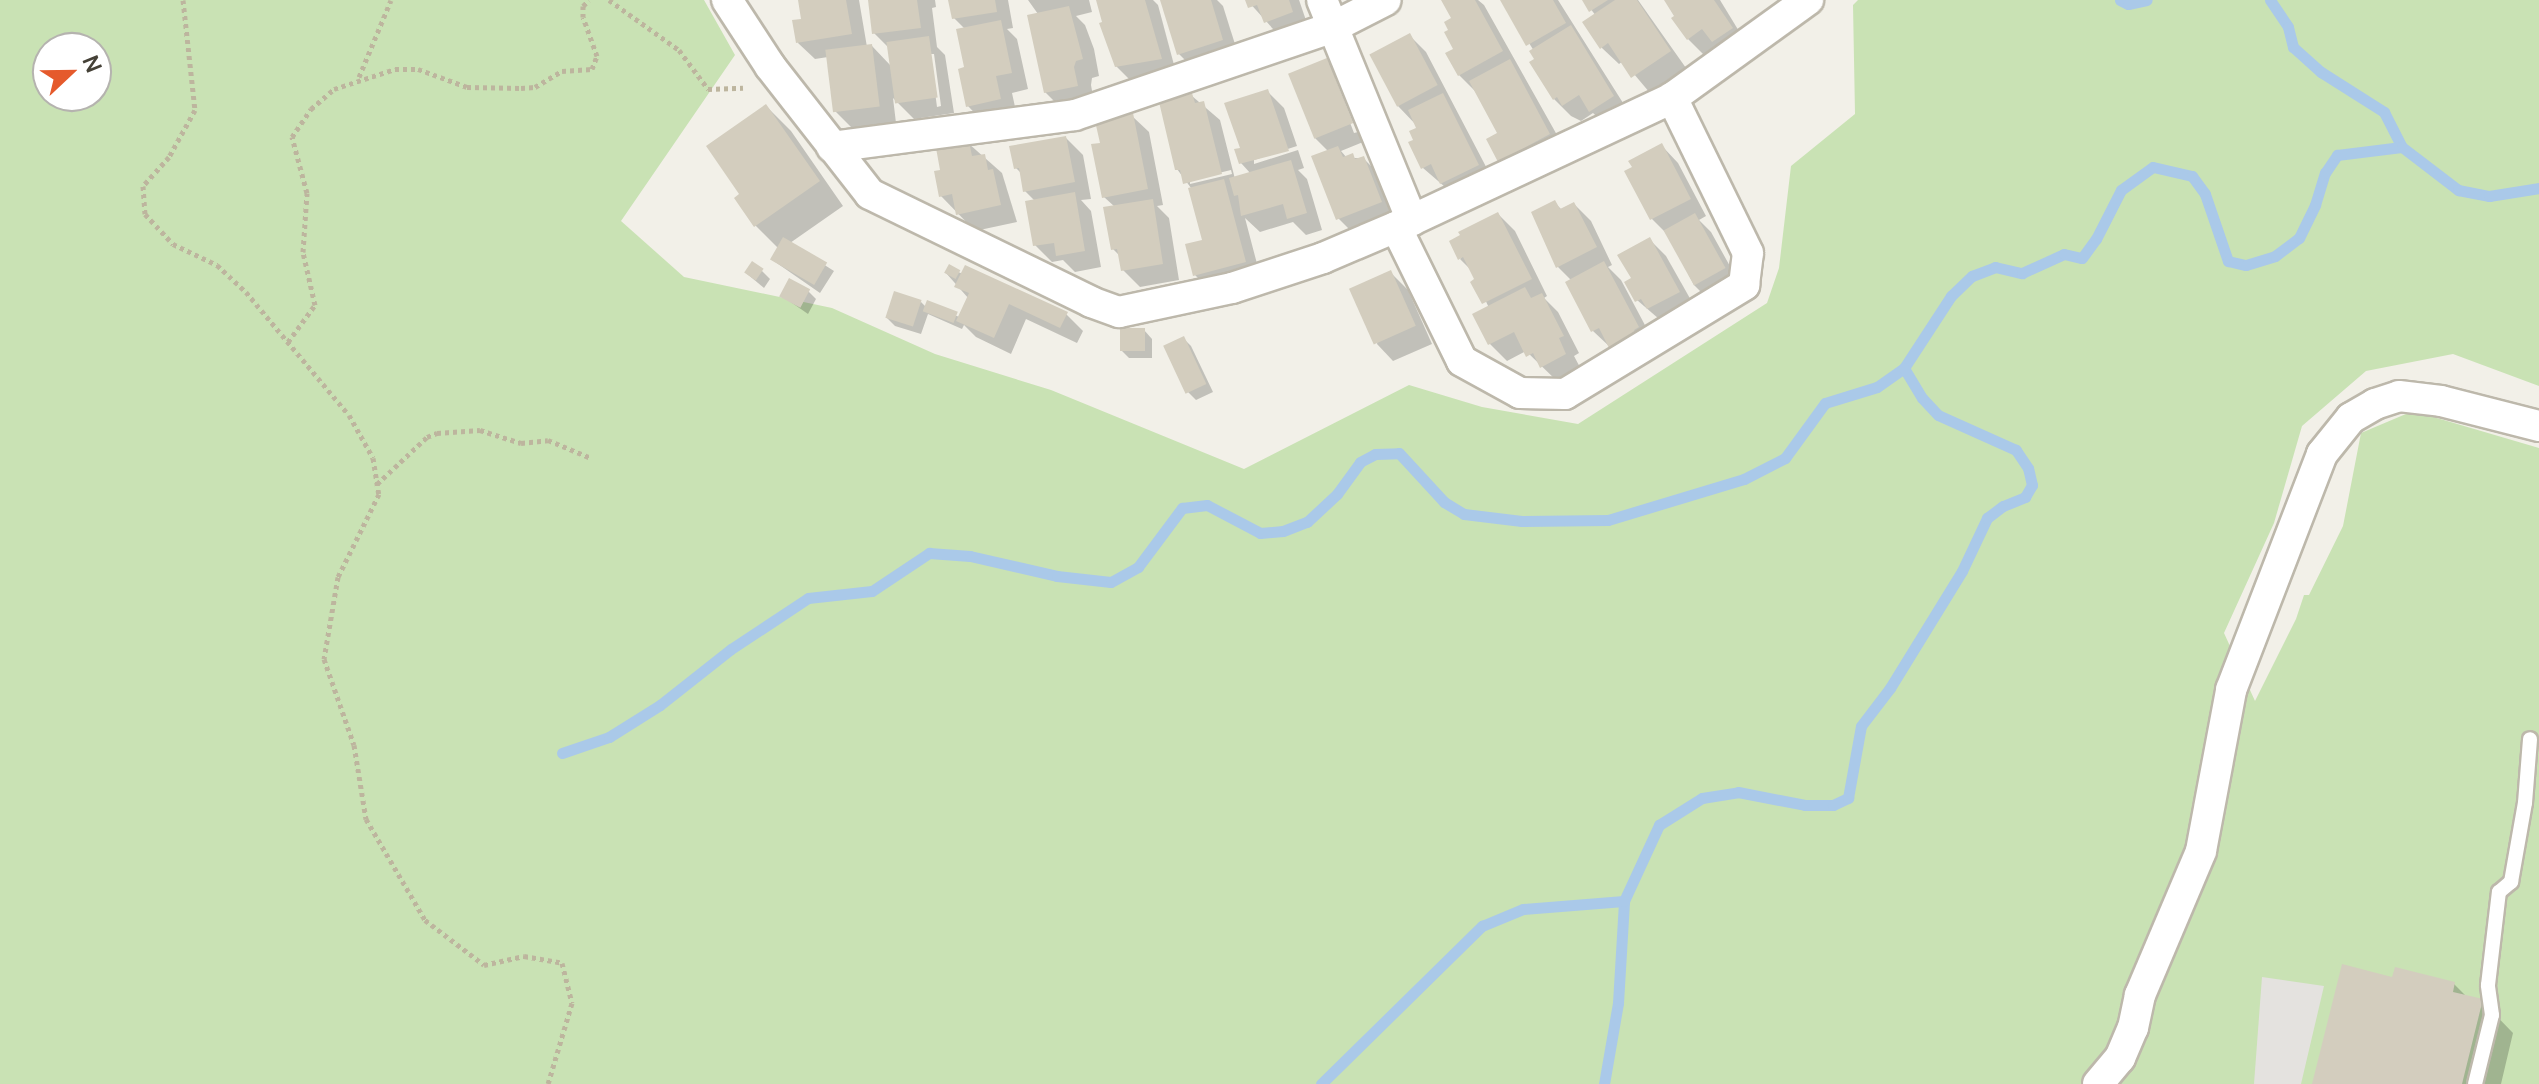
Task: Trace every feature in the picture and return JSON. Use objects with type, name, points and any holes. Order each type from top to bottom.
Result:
[{"type":"street","points":[[727,0],[770,66],[870,194],[1091,302],[1119,312],[1232,288],[1323,258],[1404,224],[1672,98],[1808,0]]},
{"type":"street","points":[[832,147],[1075,115],[1328,14],[1386,0]]},
{"type":"street","points":[[1328,14],[1404,224],[1462,361],[1520,393],[1565,394],[1744,285],[1748,253],[1672,98]]},
{"type":"street","points":[[2098,1084],[2120,1058],[2133,1028],[2140,995],[2201,851],[2231,690],[2322,454],[2351,418],[2375,404],[2399,396],[2441,401],[2539,426]]},
{"type":"lane","points":[[2475,1084],[2492,1015],[2488,985],[2499,892],[2511,882],[2525,803],[2530,739]]},
{"type":"path","points":[[183,0],[195,110],[169,157],[143,186],[145,214],[173,244],[217,265],[246,292],[349,415],[373,458],[379,494],[338,577],[324,659],[354,745],[366,819],[425,920],[484,965],[524,956],[562,963],[572,1003],[548,1084]]},
{"type":"path","points":[[358,78],[391,0]]},
{"type":"path","points":[[288,342],[315,305],[303,252],[307,193],[292,137],[297,126],[334,89],[358,78],[395,69],[418,69],[467,87],[521,88],[535,87],[562,71],[592,69],[597,56],[583,17],[583,6],[589,0]]},
{"type":"path","points":[[609,0],[679,50],[708,89],[751,87]]},
{"type":"path","points":[[377,484],[398,468],[427,437],[437,433],[480,430],[521,443],[548,440],[591,458]]},
{"type":"green space","points":[[0,0],[704,0],[735,55],[621,221],[684,277],[832,308],[935,354],[1051,390],[1244,469],[1409,385],[1482,407],[1578,424],[1767,303],[1779,268],[1791,166],[1855,114],[1853,5],[1858,0],[2539,0],[2539,386],[2453,354],[2366,371],[2302,426],[2274,523],[2224,633],[2255,701],[2296,619],[2304,595],[2309,595],[2343,526],[2361,433],[2413,411],[2539,448],[2539,1084],[0,1084]]},
{"type":"shaded area","points":[[2262,977],[2324,986],[2301,1084],[2254,1084]]},
{"type":"building","points":[[798,0],[846,0],[852,34],[796,43],[792,20],[801,19]]},
{"type":"building","points":[[868,0],[917,0],[921,28],[872,34]]},
{"type":"building","points":[[948,0],[995,0],[997,12],[952,19]]},
{"type":"building","points":[[1096,0],[1145,0],[1162,59],[1115,67],[1099,23],[1102,22]]},
{"type":"building","points":[[1160,0],[1211,0],[1223,40],[1177,55]]},
{"type":"building","points":[[1245,0],[1289,0],[1293,12],[1264,23],[1257,5],[1248,8]]},
{"type":"building","points":[[1441,0],[1475,0],[1503,51],[1458,76],[1445,53],[1453,49],[1444,32],[1448,30],[1444,22],[1451,18]]},
{"type":"building","points":[[1500,0],[1553,0],[1566,23],[1526,46]]},
{"type":"building","points":[[1582,0],[1608,0],[1589,12]]},
{"type":"building","points":[[1615,0],[1637,0],[1671,51],[1631,78],[1608,43],[1600,49],[1582,22]]},
{"type":"building","points":[[1664,0],[1714,0],[1733,28],[1712,42],[1702,29],[1687,40],[1671,18],[1674,16]]},
{"type":"building","points":[[1069,6],[1083,59],[1076,61],[1074,67],[1078,86],[1044,93],[1027,15]]},
{"type":"building","points":[[1001,20],[1012,73],[996,76],[1001,99],[966,107],[958,69],[964,67],[956,29]]},
{"type":"building","points":[[1571,25],[1614,96],[1589,112],[1579,95],[1562,106],[1557,97],[1553,100],[1529,62],[1534,59],[1529,51]]},
{"type":"building","points":[[1410,33],[1438,85],[1397,107],[1369,55]]},
{"type":"building","points":[[929,36],[938,97],[895,103],[886,42]]},
{"type":"building","points":[[872,44],[880,107],[833,112],[825,50]]},
{"type":"building","points":[[1327,58],[1353,123],[1314,139],[1288,74]]},
{"type":"building","points":[[1510,59],[1550,134],[1498,162],[1486,139],[1497,133],[1469,81]]},
{"type":"building","points":[[1268,89],[1289,151],[1239,164],[1234,149],[1240,148],[1224,103]]},
{"type":"building","points":[[1192,93],[1195,103],[1204,101],[1222,174],[1183,184],[1180,170],[1175,170],[1159,102]]},
{"type":"building","points":[[1443,93],[1479,165],[1440,184],[1431,164],[1421,169],[1408,142],[1413,140],[1409,131],[1416,128],[1408,110]]},
{"type":"building","points":[[766,104],[820,181],[754,227],[734,198],[739,194],[706,146]]},
{"type":"building","points":[[1133,113],[1148,189],[1102,198],[1091,144],[1100,143],[1095,121]]},
{"type":"building","points":[[1066,136],[1075,182],[1023,192],[1019,168],[1014,169],[1009,146]]},
{"type":"building","points":[[969,141],[972,156],[985,154],[988,170],[993,169],[1001,205],[956,215],[952,194],[939,197],[934,171],[940,170],[936,148]]},
{"type":"building","points":[[1662,143],[1691,199],[1650,220],[1624,171],[1632,167],[1628,161]]},
{"type":"building","points":[[1338,146],[1343,157],[1353,153],[1355,159],[1364,156],[1382,202],[1336,220],[1311,156]]},
{"type":"building","points":[[1291,160],[1307,213],[1287,219],[1283,204],[1241,216],[1238,195],[1234,196],[1229,178]]},
{"type":"building","points":[[1224,179],[1246,262],[1193,276],[1185,244],[1202,240],[1188,188]]},
{"type":"building","points":[[1075,192],[1085,251],[1056,256],[1054,243],[1033,246],[1025,201]]},
{"type":"building","points":[[1153,199],[1163,264],[1121,271],[1117,249],[1111,250],[1103,207]]},
{"type":"building","points":[[1555,200],[1560,209],[1574,202],[1597,247],[1556,268],[1531,212]]},
{"type":"building","points":[[1498,212],[1532,279],[1482,304],[1470,282],[1474,279],[1463,257],[1458,260],[1449,241],[1460,235],[1458,232]]},
{"type":"building","points":[[1695,213],[1726,268],[1694,286],[1664,230]]},
{"type":"building","points":[[783,237],[827,262],[814,285],[770,260]]},
{"type":"building","points":[[1650,237],[1680,292],[1647,309],[1641,299],[1635,302],[1624,282],[1631,278],[1617,255]]},
{"type":"building","points":[[752,261],[764,269],[756,280],[744,273]]},
{"type":"building","points":[[1604,261],[1639,327],[1634,330],[1636,334],[1609,348],[1599,328],[1591,332],[1565,282]]},
{"type":"building","points":[[949,264],[960,270],[956,279],[944,273]]},
{"type":"building","points":[[965,265],[1068,312],[1060,328],[1009,304],[994,338],[956,321],[969,293],[954,287]]},
{"type":"building","points":[[1391,270],[1416,326],[1374,344],[1349,289]]},
{"type":"building","points":[[789,278],[810,289],[800,308],[779,297]]},
{"type":"building","points":[[1525,287],[1531,298],[1542,293],[1564,336],[1559,338],[1566,354],[1540,368],[1533,353],[1526,357],[1514,332],[1488,345],[1472,314]]},
{"type":"building","points":[[894,291],[922,300],[913,327],[885,318]]},
{"type":"building","points":[[927,300],[958,312],[954,323],[923,311]]},
{"type":"building","points":[[1120,328],[1145,328],[1145,351],[1120,351]]},
{"type":"building","points":[[1184,336],[1206,384],[1186,394],[1163,346]]},
{"type":"building","points":[[2342,964],[2392,977],[2395,967],[2455,982],[2453,992],[2483,999],[2462,1084],[2312,1084]]},
{"type":"waterway","points":[[2120,0],[2128,4],[2147,0]]},
{"type":"waterway","points":[[2270,0],[2288,27],[2293,47],[2321,72],[2384,112],[2402,147]]},
{"type":"waterway","points":[[562,753],[609,737],[660,705],[731,649],[808,598],[872,591],[929,553],[970,556],[1057,576],[1111,582],[1138,567],[1182,508],[1207,505],[1260,533],[1283,531],[1307,522],[1337,494],[1360,462],[1375,454],[1399,453],[1444,502],[1464,514],[1522,521],[1608,520],[1744,479],[1785,458],[1825,403],[1877,387],[1904,368],[1951,296],[1972,276],[1995,267],[2022,273],[2064,254],[2082,258],[2096,239],[2121,190],[2153,167],[2192,176],[2205,194],[2228,261],[2246,265],[2275,256],[2299,238],[2315,205],[2325,173],[2337,155],[2402,147],[2458,190],[2489,196],[2539,188]]},
{"type":"waterway","points":[[1604,1084],[1618,1003],[1624,901],[1659,825],[1702,798],[1738,792],[1805,805],[1833,805],[1848,798],[1861,726],[1890,688],[1962,571],[1987,518],[2003,506],[2025,497],[2032,485],[2028,468],[2016,450],[1938,415],[1922,398],[1904,368]]},
{"type":"waterway","points":[[1321,1084],[1482,926],[1523,909],[1624,901]]}]
